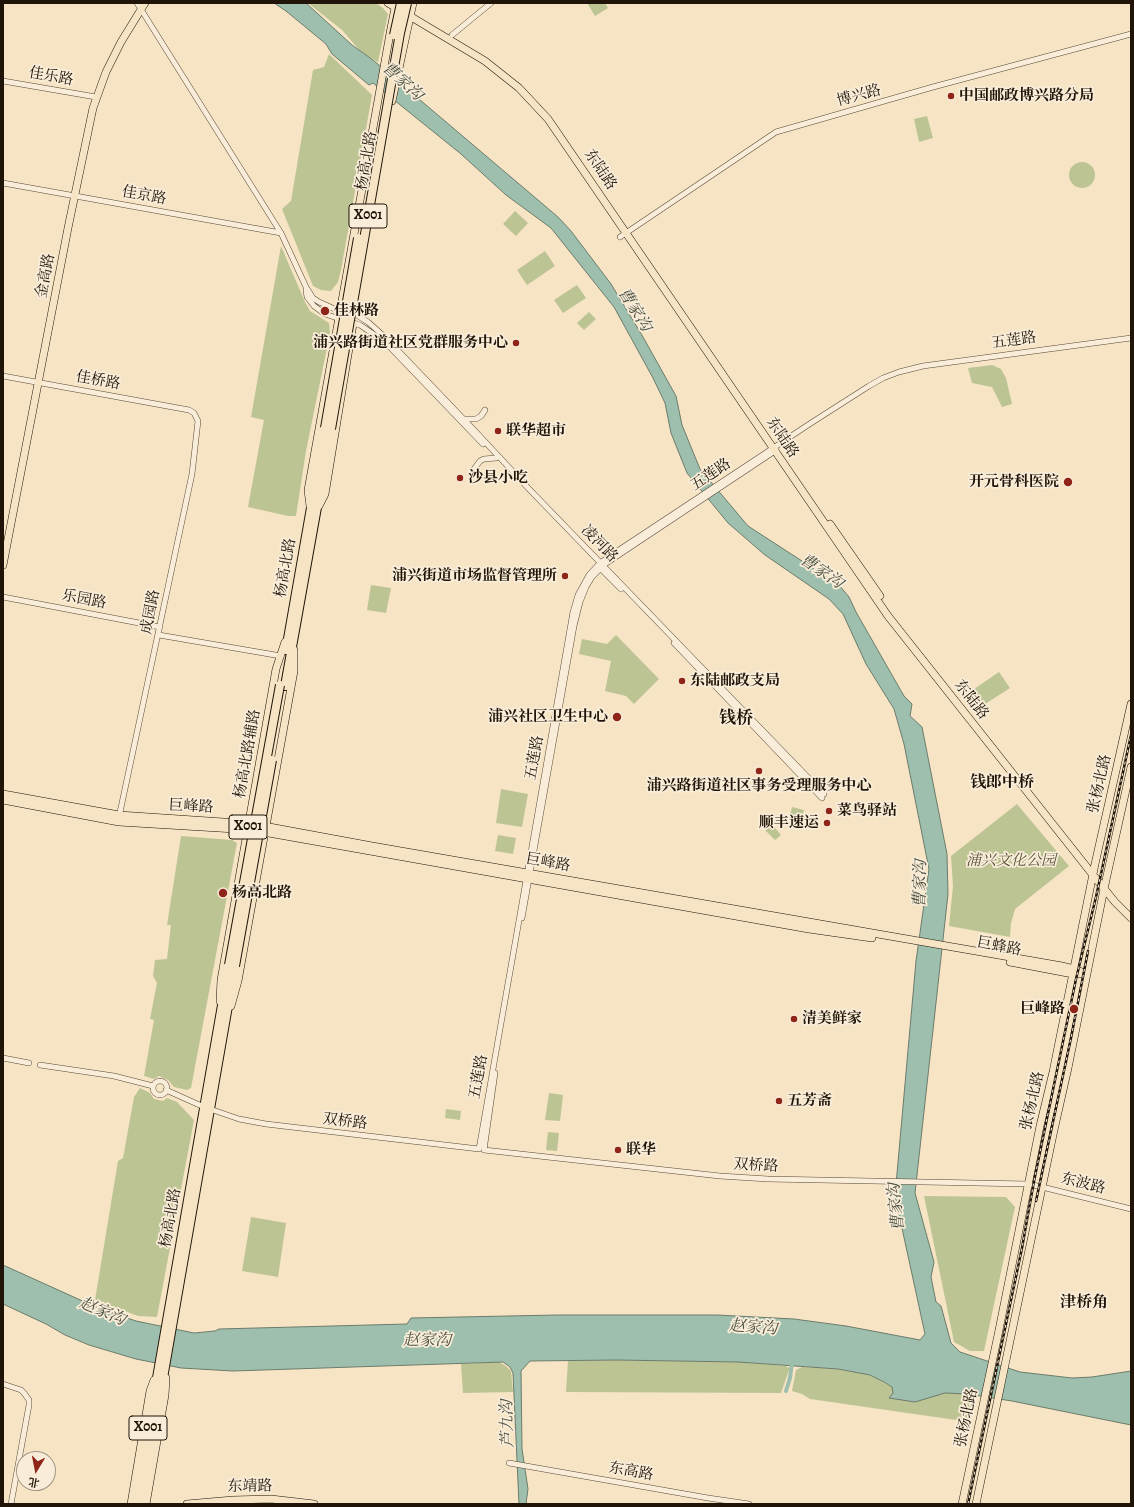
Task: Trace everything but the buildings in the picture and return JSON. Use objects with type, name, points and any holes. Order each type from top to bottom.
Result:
[{"type":"highway","name":"杨高北路","points":[[135,1504],[164,1353],[313,511],[400,33],[407,3]]},
{"type":"highway","name":"杨高北路","points":[[328,429],[397,22],[398,4]]},
{"type":"highway","name":"杨高北路","points":[[141,1504],[164,1353]]},
{"type":"main road","name":"东陆路","points":[[388,3],[398,4],[485,61],[506,76],[528,96],[557,131],[628,231]]},
{"type":"main road","name":"杨高北路","points":[[313,511],[324,494],[391,108],[413,3]]},
{"type":"main road","name":"杨高北路","points":[[313,511],[308,490],[384,66],[398,4]]},
{"type":"main road","name":"金高路","points":[[3,565],[75,195],[96,97],[106,72],[141,5]]},
{"type":"main road","name":"东陆路","points":[[410,13],[452,35],[496,63],[537,99],[561,129],[628,231],[896,626],[1131,918]]},
{"type":"main road","name":"杨高北路辅路","points":[[221,1027],[221,980],[276,668],[292,631]]},
{"type":"main road","name":"杨高北路辅路","points":[[221,1027],[238,981],[266,829],[294,671],[292,631]]},
{"type":"main road","name":"张杨北路","points":[[962,1504],[1028,1184],[1131,704]]},
{"type":"main road","name":"张杨北路","points":[[976,1504],[1131,768]]},
{"type":"main road","name":"巨峰路","points":[[3,794],[119,819]]},
{"type":"main road","name":"巨峰路","points":[[3,800],[119,819],[249,827],[372,846],[528,876],[1087,974]]},
{"type":"main road","name":"东陆路","points":[[1105,886],[1131,912]]},
{"type":"main road","name":"X001","points":[[131,1504],[150,1391],[164,1353]]},
{"type":"main road","name":"X001","points":[[146,1504],[165,1394],[164,1353]]},
{"type":"main road","name":"东靖路","points":[[187,1504],[232,1500],[271,1499],[314,1504]]},
{"type":"street","points":[[452,35],[491,3]]},
{"type":"street","points":[[141,5],[280,231],[306,287],[313,298],[318,302],[355,314]]},
{"type":"street","name":"博兴路","points":[[620,237],[776,132],[1050,55],[1131,34]]},
{"type":"street","name":"佳乐路","points":[[3,81],[96,97]]},
{"type":"street","name":"佳京路","points":[[3,182],[280,231]]},
{"type":"street","points":[[306,287],[307,297],[314,306],[325,314],[353,322]]},
{"type":"street","name":"凌河路","points":[[355,314],[368,322],[387,339],[600,565]]},
{"type":"street","name":"凌河路","points":[[353,322],[385,342],[823,796]]},
{"type":"street","name":"五莲路","points":[[481,1149],[528,876],[577,613],[586,587],[600,565],[869,386],[903,371],[923,366],[978,358],[1131,338]]},
{"type":"street","name":"佳桥路","points":[[3,376],[188,410]]},
{"type":"street","name":"成园路","points":[[119,819],[192,474],[198,421],[194,413],[188,410]]},
{"type":"street","points":[[464,419],[476,419],[481,416],[485,410]]},
{"type":"street","points":[[474,469],[480,461],[484,459],[496,458]]},
{"type":"street","name":"乐园路","points":[[3,597],[160,627]]},
{"type":"street","points":[[159,635],[281,656]]},
{"type":"street","points":[[3,1058],[29,1063]]},
{"type":"street","name":"双桥路","points":[[40,1065],[114,1076],[153,1086],[156,1083],[162,1082],[165,1084],[166,1090]]},
{"type":"street","name":"双桥路","points":[[153,1086],[153,1090],[158,1094],[164,1094],[166,1090]]},
{"type":"street","name":"双桥路","points":[[166,1090],[207,1108],[239,1119],[266,1124],[720,1176],[768,1179],[1028,1184]]},
{"type":"street","name":"东波路","points":[[1028,1184],[1042,1186],[1131,1209]]},
{"type":"street","points":[[3,1384],[21,1390],[27,1396],[29,1405],[11,1504]]},
{"type":"street","name":"东高路","points":[[509,1463],[749,1504]]},
{"type":"green space","points":[[308,3],[376,3],[383,8],[388,14],[378,62],[361,52],[342,30]]},
{"type":"green space","points":[[587,3],[605,3],[608,8],[595,16]]},
{"type":"green space","points":[[329,54],[372,95],[341,270],[338,282],[331,291],[321,290],[313,286],[282,209],[291,201],[313,70],[324,67]]},
{"type":"green space","points":[[927,116],[933,138],[919,142],[914,119]]},
{"type":"green space","points":[[1082,162],[1091,166],[1095,175],[1091,184],[1082,188],[1073,184],[1069,175],[1073,166]]},
{"type":"green space","points":[[515,211],[528,223],[516,236],[503,224]]},
{"type":"green space","points":[[281,246],[310,311],[329,323],[330,333],[306,451],[296,516],[288,516],[248,507],[264,420],[251,417]]},
{"type":"green space","points":[[545,251],[555,266],[527,285],[517,270]]},
{"type":"green space","points":[[577,285],[586,298],[563,313],[554,300]]},
{"type":"green space","points":[[589,312],[596,319],[584,330],[577,323]]},
{"type":"green space","points":[[992,365],[1001,369],[1006,378],[1012,404],[1002,407],[992,387],[972,383],[968,368]]},
{"type":"green space","points":[[371,585],[391,588],[386,613],[367,610]]},
{"type":"green space","points":[[616,635],[659,679],[634,704],[626,696],[605,691],[611,661],[579,654],[582,639],[607,644]]},
{"type":"green space","points":[[999,672],[1010,688],[982,706],[971,691]]},
{"type":"green space","points":[[501,789],[528,794],[522,827],[496,823]]},
{"type":"green space","name":"浦兴文化公园","points":[[1017,804],[1069,866],[1015,909],[1011,923],[1010,937],[949,926],[953,886],[951,856]]},
{"type":"green space","points":[[792,807],[804,810],[799,829],[787,827]]},
{"type":"green space","points":[[771,823],[781,835],[775,840],[764,829]]},
{"type":"green space","points":[[498,835],[516,838],[513,854],[495,851]]},
{"type":"green space","points":[[181,836],[232,840],[237,843],[191,1088],[187,1090],[174,1087],[168,1080],[159,1076],[154,1079],[144,1076],[154,1020],[150,1019],[157,983],[153,976],[155,960],[167,959],[171,925],[167,925]]},
{"type":"green space","points":[[140,1088],[150,1093],[154,1099],[163,1101],[167,1098],[177,1102],[194,1120],[157,1317],[138,1316],[95,1300],[118,1161],[123,1158],[134,1097]]},
{"type":"green space","points":[[549,1093],[563,1095],[560,1121],[545,1120]]},
{"type":"green space","points":[[446,1109],[461,1111],[460,1120],[445,1118]]},
{"type":"green space","points":[[548,1132],[559,1133],[557,1151],[546,1150]]},
{"type":"green space","points":[[924,1196],[1006,1197],[1015,1207],[984,1351],[970,1351],[954,1342]]},
{"type":"green space","points":[[251,1217],[286,1223],[278,1277],[242,1271]]},
{"type":"green space","points":[[617,1360],[738,1362],[786,1366],[789,1370],[781,1393],[566,1392],[568,1361]]},
{"type":"green space","points":[[499,1362],[511,1371],[513,1392],[463,1393],[461,1364]]},
{"type":"green space","points":[[802,1367],[838,1369],[870,1375],[892,1387],[893,1393],[890,1398],[945,1393],[975,1395],[970,1422],[810,1399],[802,1394],[792,1391],[796,1370]]},
{"type":"water","name":"赵家沟","points":[[274,3],[306,3],[352,45],[373,60],[558,217],[571,231],[611,284],[643,337],[676,396],[682,425],[700,469],[748,526],[839,585],[849,597],[904,696],[912,704],[910,716],[922,727],[947,854],[948,894],[915,1193],[934,1262],[931,1277],[936,1302],[941,1306],[951,1343],[960,1352],[1020,1372],[1072,1378],[1092,1377],[1131,1371],[1131,1425],[1012,1401],[967,1394],[945,1393],[915,1402],[889,1398],[893,1393],[892,1387],[884,1382],[870,1375],[838,1369],[738,1362],[617,1360],[530,1361],[521,1371],[522,1449],[528,1489],[526,1504],[519,1504],[513,1373],[510,1367],[503,1362],[233,1371],[181,1368],[136,1359],[89,1345],[65,1335],[46,1324],[3,1304],[3,1265],[98,1308],[136,1321],[194,1333],[215,1331],[219,1329],[407,1324],[411,1318],[557,1315],[717,1315],[794,1319],[846,1326],[920,1340],[925,1334],[895,1196],[916,961],[929,869],[904,744],[894,709],[866,664],[843,614],[829,599],[765,555],[728,523],[687,473],[671,433],[665,403],[614,307],[551,228],[506,195],[461,154],[373,83],[369,85],[332,54],[326,44]]},
{"type":"waterway","points":[[786,1391],[790,1378],[792,1362]]},
{"type":"railway","points":[[968,1504],[1022,1248],[1034,1181],[1076,979],[1096,897],[1131,735]]},
{"type":"railway","points":[[1036,1201],[1088,951]]},
{"type":"place","name":"中国邮政博兴路分局","points":[[951,96]]},
{"type":"place","name":"佳林路","points":[[325,311]]},
{"type":"place","name":"浦兴路街道社区党群服务中心","points":[[516,343]]},
{"type":"place","name":"联华超市","points":[[498,431]]},
{"type":"place","name":"沙县小吃","points":[[460,478]]},
{"type":"place","name":"开元骨科医院","points":[[1068,482]]},
{"type":"place","name":"浦兴街道市场监督管理所","points":[[565,576]]},
{"type":"place","name":"东陆邮政支局","points":[[682,681]]},
{"type":"place","name":"浦兴社区卫生中心","points":[[617,717]]},
{"type":"place","name":"浦兴路街道社区事务受理服务中心","points":[[759,771]]},
{"type":"place","name":"菜鸟驿站","points":[[829,811]]},
{"type":"place","name":"顺丰速运","points":[[827,823]]},
{"type":"place","name":"杨高北路","points":[[223,893]]},
{"type":"place","name":"巨峰路","points":[[1074,1009]]},
{"type":"place","name":"清美鲜家","points":[[794,1019]]},
{"type":"place","name":"五芳斋","points":[[779,1101]]},
{"type":"place","name":"联华","points":[[618,1150]]},
{"type":"district","name":"钱桥","points":[[736,719]]},
{"type":"district","name":"钱郎中桥","points":[[1002,783]]},
{"type":"district","name":"津桥角","points":[[1084,1303]]},
{"type":"water label","name":"曹家沟","points":[[402,82]]},
{"type":"water label","name":"曹家沟","points":[[634,310]]},
{"type":"water label","name":"曹家沟","points":[[821,572]]},
{"type":"water label","name":"曹家沟","points":[[921,884]]},
{"type":"water label","name":"曹家沟","points":[[897,1207]]},
{"type":"water label","name":"芦九沟","points":[[508,1424]]}]
